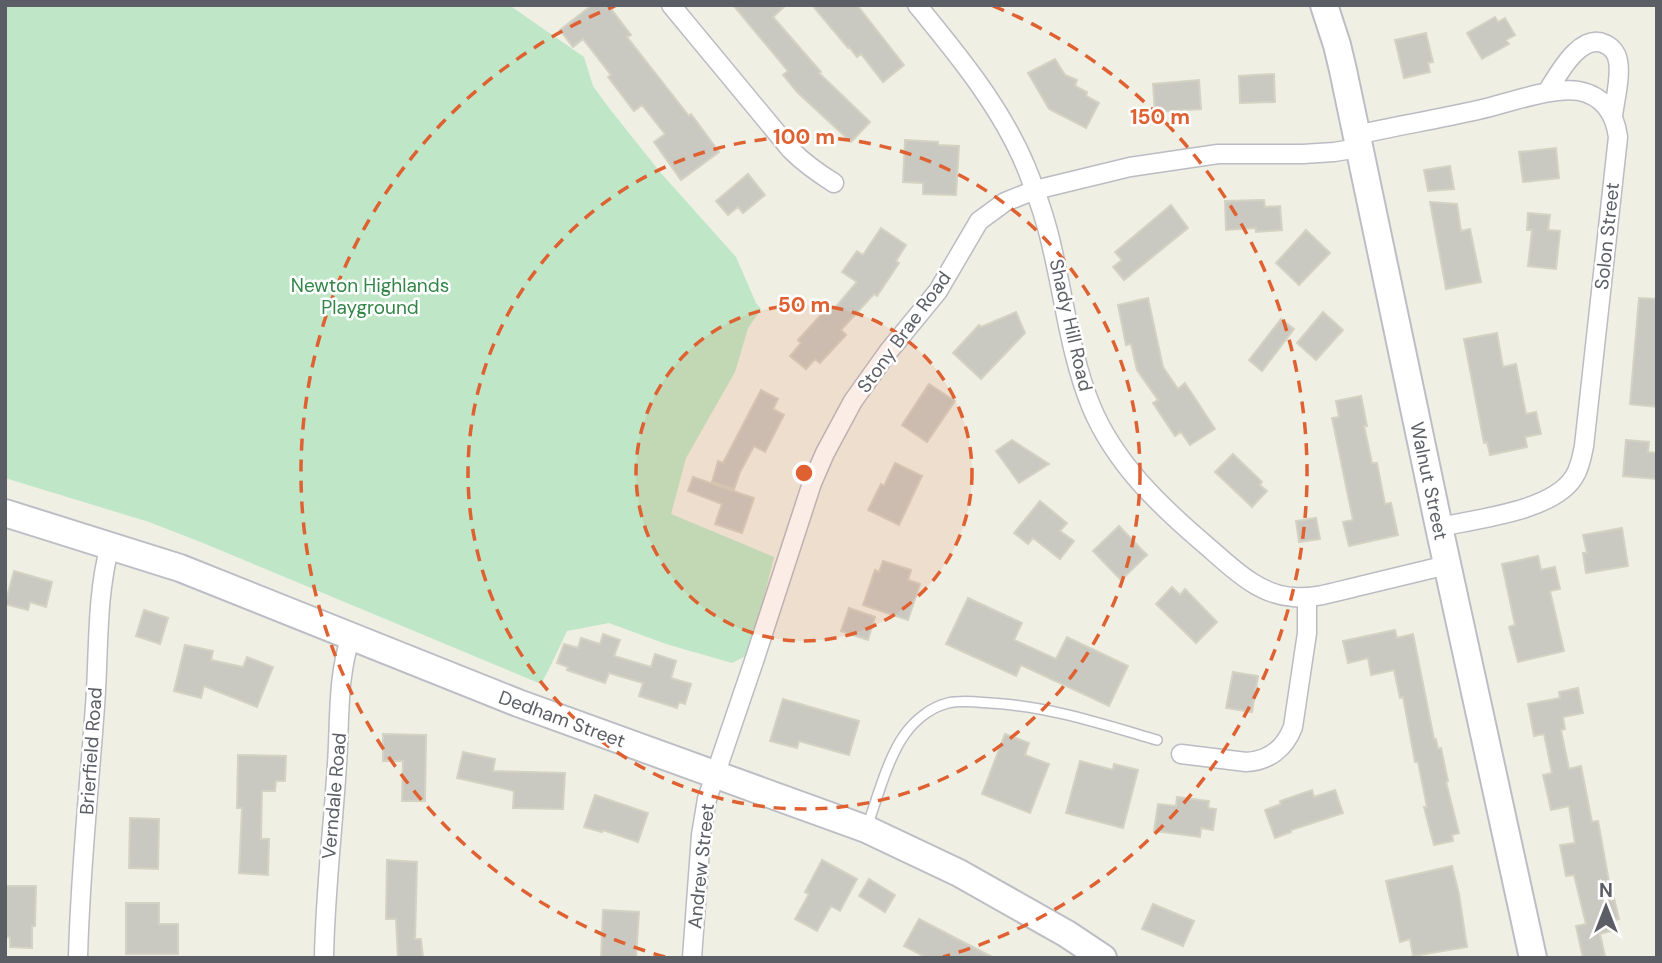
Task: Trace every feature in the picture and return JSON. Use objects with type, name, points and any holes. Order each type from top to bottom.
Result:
[{"type":"main road","name":"Walnut Street","points":[[1324,5],[1337,45],[1533,958]]},
{"type":"main road","name":"Dedham Street","points":[[5,513],[180,568],[518,703],[866,829],[959,873],[1067,934],[1103,958]]},
{"type":"street","points":[[671,5],[791,150],[816,172],[834,183]]},
{"type":"street","name":"Shady Hill Road","points":[[917,5],[979,85],[1013,140],[1035,190],[1053,252],[1072,344],[1092,408],[1116,452],[1151,496],[1236,572],[1276,594],[1291,597],[1323,595],[1447,565]]},
{"type":"street","name":"Solon Street","points":[[1439,527],[1539,504],[1560,492],[1576,476],[1581,461],[1618,137],[1613,116],[1619,63],[1617,55],[1605,44],[1596,42],[1579,47],[1547,92]]},
{"type":"street","points":[[1357,141],[1547,92],[1581,91],[1600,101],[1613,116]]},
{"type":"street","name":"Stony Brae Road","points":[[714,774],[812,483],[838,427],[870,375],[938,290],[979,221],[1005,202],[1035,190],[1130,167],[1238,152],[1303,154],[1357,141]]},
{"type":"street","name":"Brierfield Road","points":[[78,958],[102,592],[110,546]]},
{"type":"street","points":[[1181,754],[1256,762],[1283,746],[1293,727],[1307,633],[1307,597]]},
{"type":"street","name":"Verndale Road","points":[[324,958],[341,682],[351,636]]},
{"type":"street","name":"Andrew Street","points":[[692,958],[704,815],[714,774]]},
{"type":"lane","points":[[866,829],[896,749],[904,735],[923,716],[946,704],[975,701],[1038,708],[1157,740]]},
{"type":"green space","name":"Newton Highlands Playground","points":[[5,5],[509,5],[584,57],[593,86],[609,108],[660,172],[736,257],[761,309],[748,328],[735,372],[686,458],[671,514],[774,557],[750,654],[732,663],[666,644],[609,623],[567,631],[541,684],[149,522],[5,478]]},
{"type":"building","points":[[592,5],[608,5],[631,35],[627,37],[719,152],[681,180],[654,142],[665,134],[642,105],[634,111],[583,39],[573,47],[560,30]]},
{"type":"building","points":[[733,5],[786,5],[773,17],[821,72],[819,73],[870,122],[851,142],[797,92],[783,75],[788,71]]},
{"type":"building","points":[[812,5],[857,5],[904,65],[883,82],[861,54],[857,57],[848,48]]},
{"type":"building","points":[[1495,17],[1498,22],[1505,18],[1515,35],[1506,40],[1509,44],[1482,59],[1467,33]]},
{"type":"building","points":[[1426,33],[1433,62],[1428,63],[1430,72],[1404,78],[1395,40]]},
{"type":"building","points":[[1055,59],[1065,75],[1077,80],[1075,86],[1099,103],[1086,128],[1049,109],[1028,73]]},
{"type":"building","points":[[1274,74],[1275,102],[1240,103],[1239,76]]},
{"type":"building","points":[[1199,80],[1201,109],[1155,112],[1153,84]]},
{"type":"building","points":[[905,140],[959,146],[956,195],[923,194],[923,183],[903,182]]},
{"type":"building","points":[[1556,148],[1559,178],[1523,182],[1519,152]]},
{"type":"building","points":[[1450,166],[1454,189],[1428,191],[1424,170]]},
{"type":"building","points":[[748,174],[765,195],[743,213],[738,207],[728,215],[716,201]]},
{"type":"building","points":[[1264,200],[1265,207],[1280,206],[1282,230],[1226,230],[1225,201]]},
{"type":"building","points":[[1430,202],[1457,204],[1461,231],[1470,229],[1481,282],[1446,289]]},
{"type":"building","points":[[1171,205],[1188,228],[1124,280],[1113,267],[1122,260],[1115,252]]},
{"type":"building","points":[[1528,213],[1550,215],[1548,230],[1560,231],[1556,269],[1528,266],[1532,230],[1527,230]]},
{"type":"building","points":[[881,228],[906,245],[896,261],[899,263],[877,296],[874,294],[841,330],[846,335],[820,363],[815,359],[806,369],[790,356],[801,343],[798,340],[829,306],[833,310],[857,282],[842,272],[857,251],[863,255]]},
{"type":"building","points":[[1306,230],[1330,253],[1299,285],[1276,263]]},
{"type":"building","points":[[1148,298],[1163,367],[1178,389],[1185,383],[1215,429],[1190,445],[1181,432],[1175,436],[1153,403],[1158,400],[1137,370],[1131,344],[1126,345],[1118,305]]},
{"type":"building","points":[[1639,298],[1657,299],[1657,407],[1630,404]]},
{"type":"building","points":[[1016,312],[1025,333],[981,379],[953,353],[979,325],[981,327]]},
{"type":"building","points":[[1323,312],[1343,330],[1316,360],[1297,343]]},
{"type":"building","points":[[1281,319],[1294,329],[1262,371],[1249,360]]},
{"type":"building","points":[[1497,333],[1503,367],[1516,364],[1526,414],[1536,412],[1541,434],[1525,437],[1527,447],[1490,455],[1487,442],[1484,443],[1464,339]]},
{"type":"building","points":[[929,384],[955,401],[927,442],[902,425]]},
{"type":"building","points":[[761,390],[778,399],[773,409],[784,415],[765,452],[754,446],[734,489],[712,482],[718,461],[723,463]]},
{"type":"building","points":[[1361,396],[1372,463],[1377,463],[1385,504],[1391,503],[1398,535],[1349,546],[1343,522],[1353,520],[1332,418],[1339,417],[1336,401]]},
{"type":"building","points":[[1012,440],[1049,464],[1019,483],[996,451]]},
{"type":"building","points":[[1626,440],[1649,442],[1648,452],[1657,453],[1657,479],[1623,476]]},
{"type":"building","points":[[1233,454],[1262,482],[1260,485],[1267,491],[1252,507],[1215,472]]},
{"type":"building","points":[[895,463],[922,476],[899,525],[868,510]]},
{"type":"building","points":[[693,477],[754,498],[742,533],[715,524],[722,504],[688,491]]},
{"type":"building","points":[[1040,501],[1067,523],[1060,531],[1074,541],[1060,559],[1033,538],[1028,544],[1014,533]]},
{"type":"building","points":[[1316,518],[1320,539],[1299,542],[1296,521]]},
{"type":"building","points":[[1119,526],[1147,555],[1121,580],[1093,551]]},
{"type":"building","points":[[1622,528],[1628,566],[1586,573],[1583,553],[1587,553],[1583,535]]},
{"type":"building","points":[[1538,556],[1541,570],[1555,567],[1560,589],[1550,591],[1564,651],[1518,662],[1509,627],[1515,625],[1502,564]]},
{"type":"building","points":[[883,561],[911,570],[908,580],[920,584],[908,620],[863,605],[875,570],[879,572]]},
{"type":"building","points":[[14,571],[52,582],[46,607],[30,602],[28,610],[5,604]]},
{"type":"building","points":[[1172,587],[1180,595],[1185,589],[1217,622],[1196,643],[1156,604]]},
{"type":"building","points":[[968,598],[1022,623],[1014,640],[1056,659],[1067,637],[1128,666],[1109,706],[1021,665],[1016,676],[946,644]]},
{"type":"building","points":[[849,608],[875,617],[868,640],[841,631]]},
{"type":"building","points":[[144,610],[168,618],[160,644],[136,636]]},
{"type":"building","points":[[1395,630],[1397,638],[1413,634],[1434,739],[1438,749],[1441,748],[1448,781],[1446,782],[1459,833],[1452,835],[1453,841],[1434,845],[1424,807],[1427,807],[1418,762],[1415,762],[1403,697],[1400,698],[1394,670],[1371,675],[1368,658],[1348,663],[1343,641]]},
{"type":"building","points":[[603,634],[620,640],[614,656],[651,667],[655,654],[676,661],[671,678],[691,684],[685,704],[679,702],[677,708],[639,696],[643,683],[609,673],[605,683],[567,670],[568,667],[557,663],[564,644],[578,648],[581,638],[600,644]]},
{"type":"building","points":[[185,645],[213,651],[211,660],[243,667],[247,657],[273,667],[257,707],[204,686],[201,698],[174,691]]},
{"type":"building","points":[[1233,672],[1258,676],[1252,712],[1226,708]]},
{"type":"building","points":[[1578,688],[1583,713],[1563,717],[1565,729],[1561,730],[1569,769],[1581,766],[1592,822],[1598,821],[1612,898],[1619,919],[1611,921],[1614,930],[1600,934],[1605,956],[1596,958],[1583,958],[1576,926],[1586,924],[1574,875],[1566,876],[1560,845],[1575,843],[1569,806],[1551,810],[1543,775],[1552,773],[1544,734],[1534,736],[1528,704],[1560,698],[1559,692]]},
{"type":"building","points":[[783,699],[859,721],[849,755],[799,741],[797,748],[770,741]]},
{"type":"building","points":[[383,734],[426,735],[425,801],[402,801],[403,761],[383,761]]},
{"type":"building","points":[[1005,734],[1029,743],[1025,755],[1049,764],[1030,813],[982,794]]},
{"type":"building","points":[[463,752],[495,759],[493,771],[565,773],[563,809],[513,808],[514,791],[457,778]]},
{"type":"building","points":[[238,755],[286,756],[285,781],[276,781],[275,791],[262,791],[261,839],[269,839],[268,875],[239,873],[242,808],[237,808]]},
{"type":"building","points":[[1080,761],[1113,770],[1114,764],[1138,770],[1123,828],[1066,813]]},
{"type":"building","points":[[1312,790],[1314,797],[1335,790],[1343,813],[1275,838],[1265,810],[1281,804],[1280,801]]},
{"type":"building","points":[[595,795],[648,813],[638,842],[603,830],[602,832],[584,827]]},
{"type":"building","points":[[1177,797],[1209,801],[1208,808],[1216,809],[1213,830],[1201,828],[1200,837],[1154,831],[1158,804],[1176,806]]},
{"type":"building","points":[[130,818],[159,819],[158,869],[129,868]]},
{"type":"building","points":[[387,860],[417,862],[415,939],[421,939],[423,958],[398,958],[396,919],[386,919]]},
{"type":"building","points":[[822,860],[857,879],[840,911],[831,906],[817,931],[795,919],[809,894],[805,892]]},
{"type":"building","points":[[1452,866],[1467,947],[1413,956],[1410,939],[1400,942],[1386,881]]},
{"type":"building","points":[[869,879],[895,895],[885,912],[859,896]]},
{"type":"building","points":[[6,886],[36,886],[32,948],[10,947],[10,937],[6,937]]},
{"type":"building","points":[[126,903],[159,903],[159,924],[178,924],[178,954],[126,954]]},
{"type":"building","points":[[1153,904],[1194,921],[1183,946],[1142,929]]},
{"type":"building","points":[[603,910],[639,912],[636,958],[601,958]]},
{"type":"building","points":[[919,919],[994,958],[927,958],[904,946]]}]
